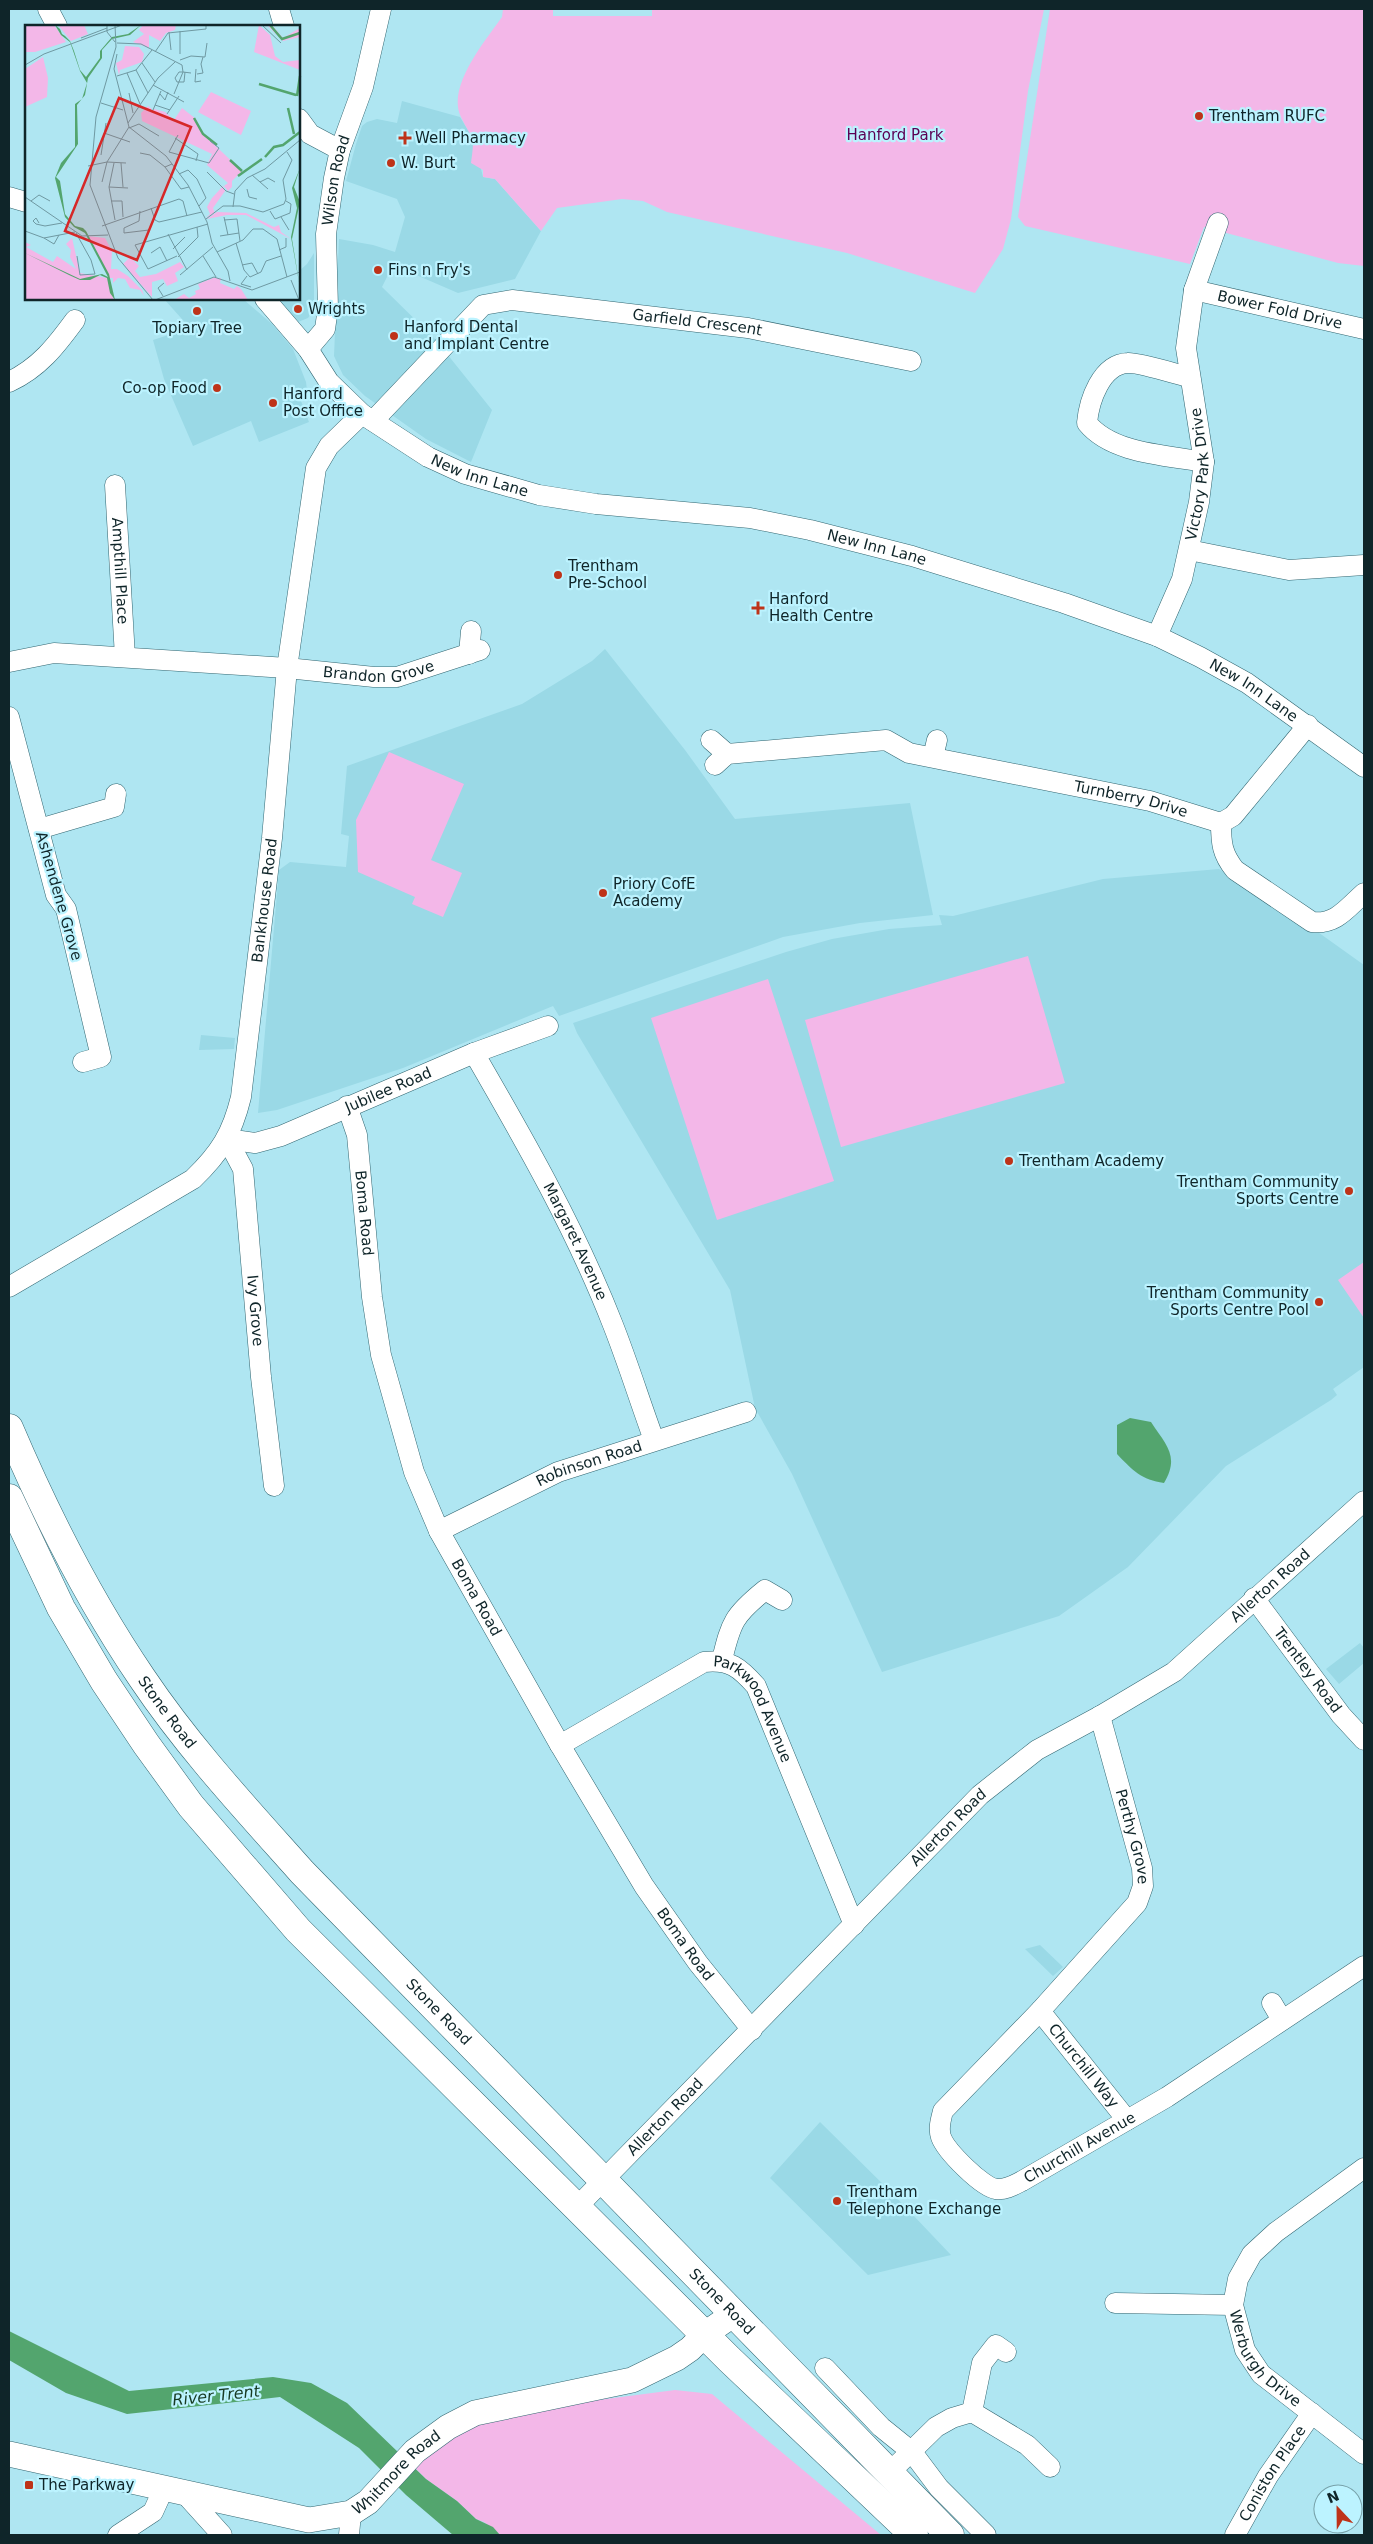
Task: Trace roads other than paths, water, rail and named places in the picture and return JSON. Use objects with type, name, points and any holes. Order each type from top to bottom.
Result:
[{"type":"highway","name":"Stone Road","points":[[9,1428],[42,1502],[102,1616],[143,1679],[192,1744],[302,1872],[950,2535]]},
{"type":"highway","points":[[9,1498],[66,1616],[110,1689],[191,1806],[298,1930],[704,2334],[914,2535]]},
{"type":"main road","name":"Whitmore Road","points":[[9,2454],[174,2492],[309,2520],[350,2524],[415,2451],[448,2426],[475,2413],[632,2380],[677,2358],[690,2349],[704,2334],[734,2314]]},
{"type":"street","points":[[48,9],[56,25]]},
{"type":"street","points":[[279,9],[284,25]]},
{"type":"street","name":"Wilson Road","points":[[308,350],[321,336],[327,320],[326,234],[340,150],[360,97],[381,9]]},
{"type":"street","points":[[300,119],[310,134],[340,150]]},
{"type":"street","points":[[9,197],[25,202]]},
{"type":"street","name":"Victory Park Drive","points":[[1157,636],[1182,578],[1190,550],[1204,462],[1189,377],[1186,348],[1194,290],[1218,223]]},
{"type":"street","name":"Bower Fold Drive","points":[[1194,290],[1364,329]]},
{"type":"street","name":"New Inn Lane","points":[[266,300],[308,350],[329,382],[367,417],[428,457],[465,474],[514,489],[596,504],[750,518],[810,530],[921,559],[1064,603],[1157,636],[1200,657],[1247,684],[1308,725],[1364,767]]},
{"type":"street","name":"Garfield Crescent","points":[[483,305],[512,300],[748,328],[912,362]]},
{"type":"street","name":"Bankhouse Road","points":[[9,1287],[193,1179],[212,1161],[227,1139],[235,1122],[241,1097],[272,838],[288,668],[316,468],[329,446],[367,417],[483,305]]},
{"type":"street","points":[[9,382],[25,375],[52,351],[75,320]]},
{"type":"street","points":[[1189,377],[1127,362],[1111,370],[1094,390],[1088,409],[1088,423],[1096,434],[1114,444],[1204,462]]},
{"type":"street","name":"Ampthill Place","points":[[115,485],[125,657]]},
{"type":"street","points":[[1190,550],[1289,570],[1364,565]]},
{"type":"street","name":"Brandon Grove","points":[[288,668],[374,677],[397,677],[474,652],[471,632]]},
{"type":"street","points":[[9,662],[54,653],[288,668]]},
{"type":"street","name":"Ashendene Grove","points":[[9,717],[56,895],[66,910],[101,1057],[83,1062]]},
{"type":"street","points":[[1308,725],[1233,816],[1221,823],[1221,847],[1235,870],[1312,922],[1324,924],[1336,918],[1364,893]]},
{"type":"street","name":"Turnberry Drive","points":[[711,740],[721,759],[886,740],[909,753],[935,748],[1150,801],[1221,823]]},
{"type":"street","points":[[39,829],[118,806]]},
{"type":"street","name":"Jubilee Road","points":[[227,1139],[255,1143],[281,1136],[474,1053],[548,1026]]},
{"type":"street","name":"Margaret Avenue","points":[[474,1053],[543,1172],[570,1230],[613,1324],[654,1440]]},
{"type":"street","name":"Boma Road","points":[[347,1106],[357,1135],[372,1297],[381,1354],[414,1472],[439,1530],[560,1744],[644,1886],[698,1963],[752,2030]]},
{"type":"street","name":"Ivy Grove","points":[[227,1139],[243,1169],[261,1377],[274,1486]]},
{"type":"street","name":"Robinson Road","points":[[439,1530],[558,1472],[746,1412]]},
{"type":"street","name":"Allerton Road","points":[[576,2207],[604,2181],[980,1795],[1037,1750],[1100,1716],[1174,1672],[1364,1501]]},
{"type":"street","points":[[722,1660],[729,1630],[736,1616],[764,1582],[782,1600]]},
{"type":"street","name":"Trentley Road","points":[[1254,1598],[1342,1715],[1364,1740]]},
{"type":"street","name":"Parkwood Avenue","points":[[560,1744],[704,1662],[722,1660],[743,1672],[756,1686],[854,1925]]},
{"type":"street","name":"Perthy Grove","points":[[1040,2011],[1137,1902],[1143,1886],[1142,1868],[1100,1716]]},
{"type":"street","name":"Churchill Avenue","points":[[1040,2011],[943,2111],[939,2124],[941,2137],[946,2146],[979,2181],[996,2189],[1010,2188],[1167,2097],[1282,2020],[1351,1969]]},
{"type":"street","points":[[1272,2003],[1282,2020]]},
{"type":"street","name":"Churchill Way","points":[[1040,2011],[1127,2120]]},
{"type":"street","name":"Werburgh Drive","points":[[1364,2168],[1276,2232],[1252,2254],[1238,2279],[1232,2305],[1245,2350],[1260,2374],[1364,2454]]},
{"type":"street","points":[[1115,2304],[1232,2305]]},
{"type":"street","points":[[972,2412],[982,2363],[996,2345],[1006,2352]]},
{"type":"street","points":[[825,2368],[881,2427],[912,2452],[939,2488],[986,2535]]},
{"type":"street","points":[[889,2474],[936,2427],[952,2418],[972,2412],[1028,2445],[1050,2467]]},
{"type":"street","name":"Coniston Place","points":[[1235,2535],[1268,2476],[1312,2413]]},
{"type":"street","points":[[118,2535],[153,2512],[174,2492],[222,2535]]},
{"type":"water","points":[[1130,1418],[1151,1422],[1166,1444],[1171,1458],[1171,1465],[1164,1483],[1143,1477],[1117,1454],[1117,1425]]},
{"type":"water","name":"River Trent","points":[[9,2331],[129,2391],[273,2377],[311,2383],[347,2403],[426,2479],[457,2501],[476,2519],[493,2527],[500,2535],[453,2535],[406,2495],[359,2448],[280,2397],[127,2414],[66,2393],[9,2360]]},
{"type":"place","name":"Trentham RUFC","points":[[1199,116]]},
{"type":"place","name":"Well Pharmacy","points":[[405,138]]},
{"type":"place","name":"W. Burt","points":[[391,163]]},
{"type":"place","name":"Fins n Fry's","points":[[378,270]]},
{"type":"place","name":"Wrights","points":[[298,309]]},
{"type":"place","name":"Topiary Tree","points":[[197,311]]},
{"type":"place","name":"Hanford Dental and Implant Centre","points":[[394,336]]},
{"type":"place","name":"Co-op Food","points":[[217,388]]},
{"type":"place","name":"Hanford Post Office","points":[[273,403]]},
{"type":"place","name":"Trentham Pre-School","points":[[558,575]]},
{"type":"place","name":"Hanford Health Centre","points":[[758,608]]},
{"type":"place","name":"Priory CofE Academy","points":[[603,893]]},
{"type":"place","name":"Trentham Academy","points":[[1009,1161]]},
{"type":"place","name":"Trentham Community Sports Centre","points":[[1349,1191]]},
{"type":"place","name":"Trentham Community Sports Centre Pool","points":[[1319,1302]]},
{"type":"place","name":"Trentham Telephone Exchange","points":[[837,2201]]},
{"type":"place","name":"The Parkway","points":[[29,2485]]},
{"type":"park label","name":"Hanford Park","points":[[895,135]]}]
